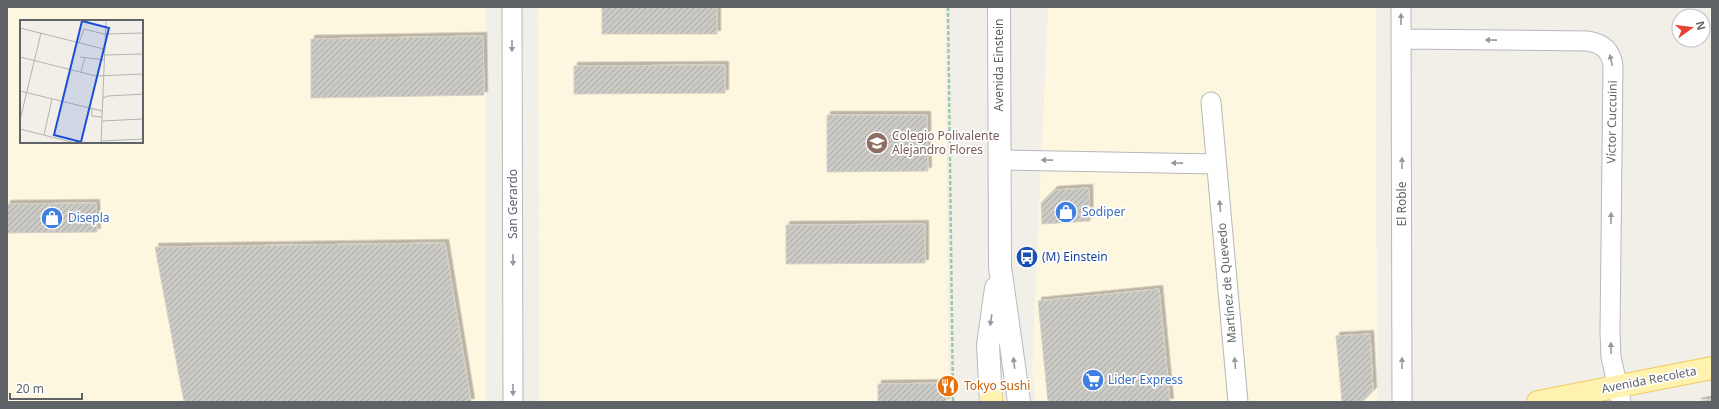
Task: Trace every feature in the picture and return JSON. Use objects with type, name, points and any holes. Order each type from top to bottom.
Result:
[{"type":"main road","name":"Avenida Einstein","points":[[999,7],[1000,267],[1019,402]]},
{"type":"main road","name":"Avenida Einstein","points":[[991,401],[988,345],[1000,267]]},
{"type":"main road","name":"Avenida Recoleta","points":[[1538,402],[1619,394],[1712,368]]},
{"type":"street","name":"San Gerardo","points":[[512,7],[513,402]]},
{"type":"street","name":"El Roble","points":[[1401,7],[1402,402]]},
{"type":"street","name":"Víctor Cuccuini","points":[[1401,38],[1587,40],[1604,46],[1609,52],[1612,66],[1610,333],[1611,357],[1619,394]]},
{"type":"street","name":"Martínez de Quevedo","points":[[1210,102],[1238,402]]},
{"type":"street","points":[[999,160],[1216,164]]},
{"type":"path","points":[[948,7],[953,402]]},
{"type":"shaded area","points":[[7,7],[486,7],[486,402],[7,402]]},
{"type":"shaded area","points":[[538,7],[945,7],[949,402],[539,402]]},
{"type":"shaded area","points":[[1048,7],[1376,7],[1377,400],[1367,402],[1036,402],[1032,371]]},
{"type":"building","points":[[602,7],[717,7],[717,34],[602,34]]},
{"type":"building","points":[[483,36],[484,95],[311,98],[311,39]]},
{"type":"building","points":[[725,65],[725,93],[574,94],[574,66]]},
{"type":"building","name":"Colegio Polivalente Alejandro Flores","points":[[827,115],[927,115],[928,171],[827,172]]},
{"type":"building","name":"Sodiper","points":[[1089,188],[1090,221],[1042,224],[1041,203],[1054,190]]},
{"type":"building","name":"Disepla","points":[[96,203],[97,232],[7,233],[7,204]]},
{"type":"building","points":[[925,224],[925,263],[786,264],[786,225]]},
{"type":"building","points":[[445,243],[471,402],[184,402],[155,247]]},
{"type":"building","points":[[1159,289],[1170,402],[1048,402],[1038,301]]},
{"type":"building","points":[[1370,334],[1373,391],[1363,401],[1342,402],[1336,336]]},
{"type":"building","points":[[946,383],[946,402],[878,402],[878,384]]},
{"type":"building","points":[[1711,399],[1711,402],[1698,402]]},
{"type":"place","name":"Colegio Polivalente Alejandro Flores","points":[[877,143]]},
{"type":"place","name":"Sodiper","points":[[1066,212]]},
{"type":"place","name":"Disepla","points":[[52,218]]},
{"type":"place","name":"(M) Einstein","points":[[1027,257]]},
{"type":"place","name":"Lider Express","points":[[1093,380]]},
{"type":"place","name":"Tokyo Sushi","points":[[948,386]]}]
